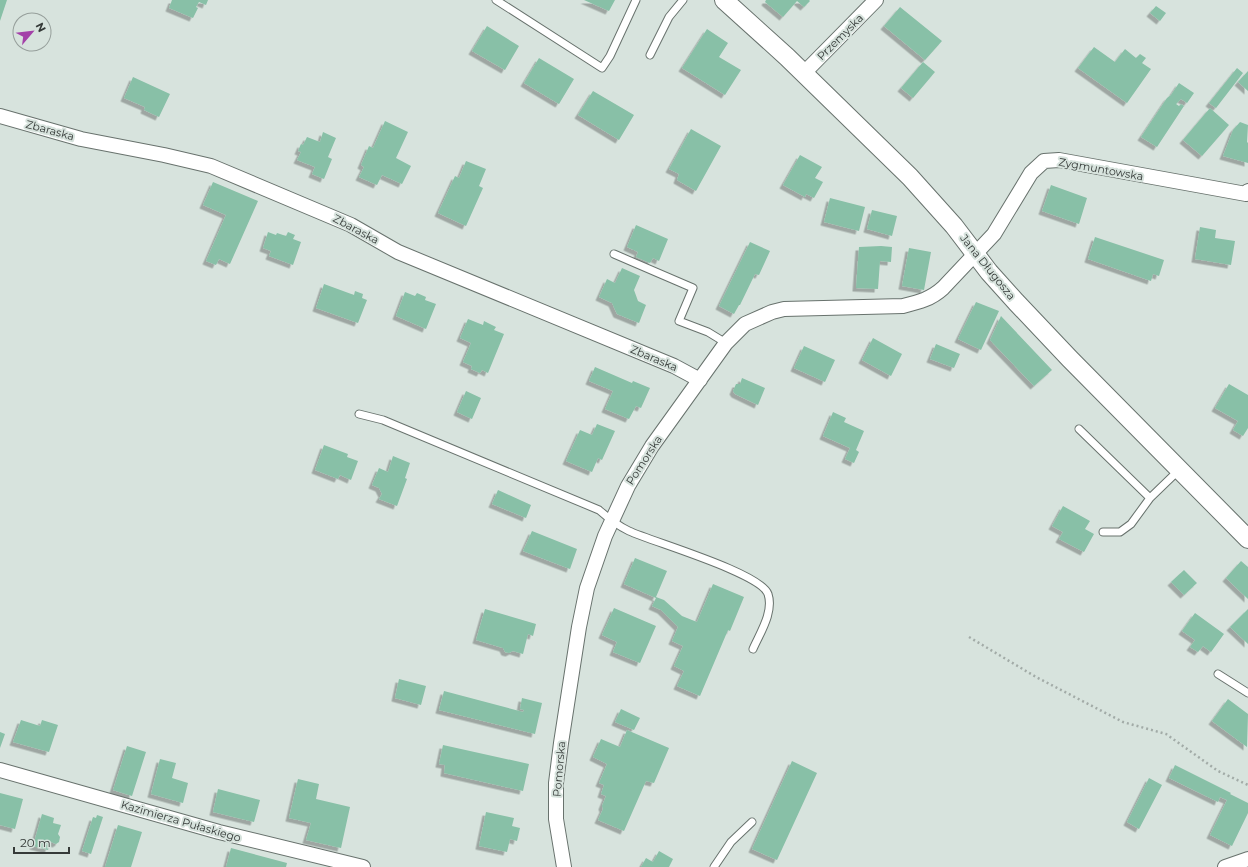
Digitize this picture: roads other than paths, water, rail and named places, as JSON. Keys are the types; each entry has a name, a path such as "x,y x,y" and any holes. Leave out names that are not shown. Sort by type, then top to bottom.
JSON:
{"street":[{"name":"Jana Długosza","path":"724,0 804,73 910,177 954,226 989,272 1022,308 1248,539"},
{"name":"Przemyska","path":"804,73 876,0"},
{"name":"Zbaraska","path":"0,116 81,139 164,155 211,166 351,225 398,252 674,366 700,380"},
{"name":"Zygmuntowska","path":"976,254 994,234 1031,173 1044,161 1059,160 1247,193"},
{"name":"Pomorska","path":"564,867 556,819 556,782 579,628 587,588 612,521 628,486 652,446 726,343 745,324 772,312 784,309 903,306 920,302 934,296 976,254"},
{"name":"Kazimierza Pułaskiego","path":"0,770 219,832 363,867"},
{"path":"1225,867 1248,859"}],"lane":[{"path":"496,0 602,68 610,56 636,0"},
{"path":"650,55 669,17 683,0"},
{"path":"614,254 693,288 679,321 708,332 726,343"},
{"path":"359,414 383,420 599,510 612,521 628,531 706,559 760,584 768,594 770,611 753,649"},
{"path":"1079,429 1150,498"},
{"path":"1103,532 1120,532 1131,524 1150,498 1180,469"},
{"path":"1218,674 1248,694"},
{"path":"714,867 731,842 752,822"}]}
